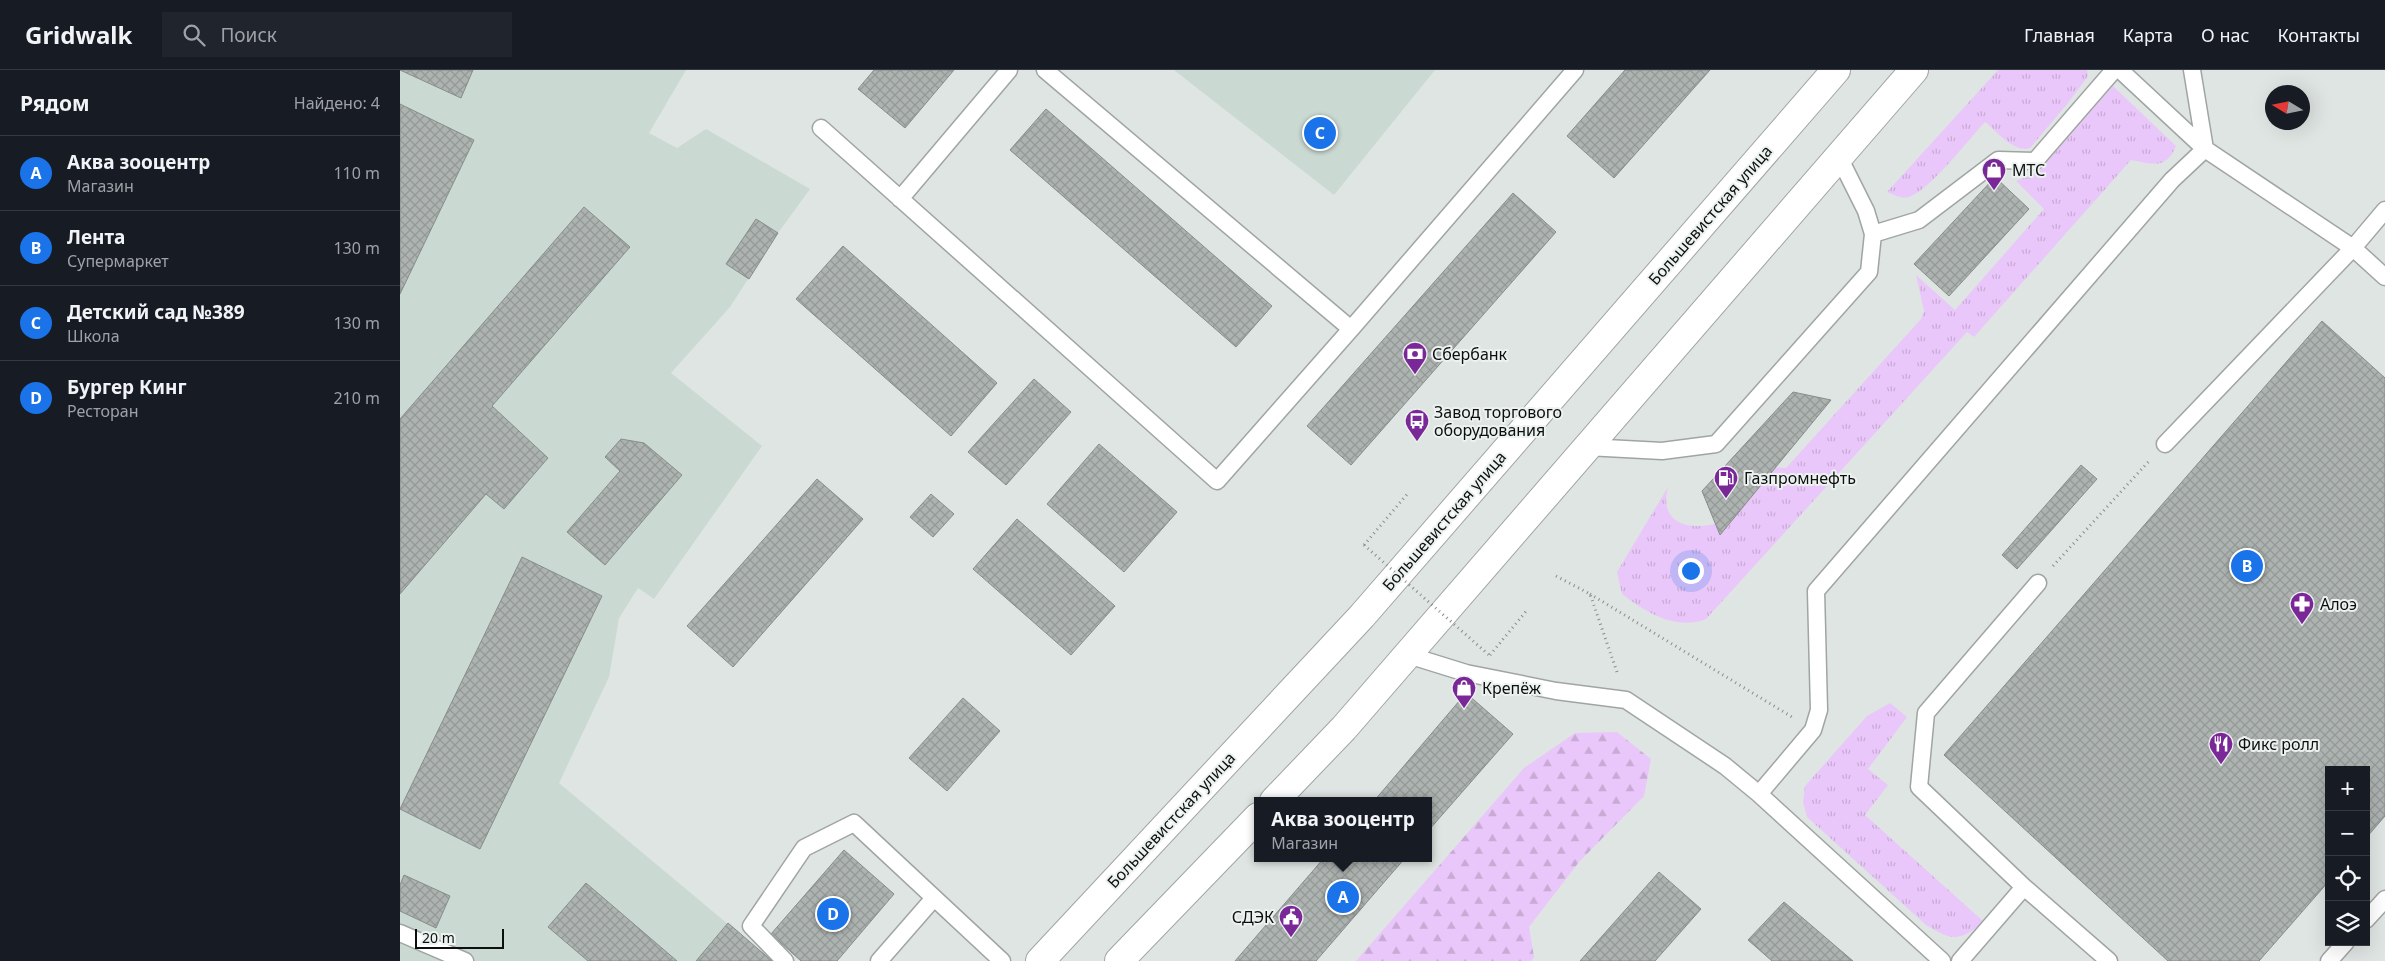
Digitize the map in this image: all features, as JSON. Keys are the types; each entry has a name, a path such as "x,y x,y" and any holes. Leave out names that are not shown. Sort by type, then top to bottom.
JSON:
{"highway":[{"name":"Большевистская улица","path":"1040,961 1362,616 1836,70"},
{"path":"1278,797 1344,728 1408,655 1914,70"},
{"path":"1119,961 1254,821"}],"lane":[{"path":"900,199 1009,70"},
{"path":"1045,70 1351,329"},
{"path":"821,128 1217,481 1574,70"},
{"path":"1873,234 1919,220 1998,160 2035,160 2114,70"},
{"path":"2120,70 2204,149 2353,248 2385,277"},
{"path":"2192,70 2204,149"},
{"path":"1759,794 1813,730 1819,710 1816,590 2172,180 2204,149"},
{"path":"1587,447 1662,451 1716,444 1870,272 1873,234 1866,211 1839,157"},
{"path":"2165,444 2353,248 2385,210"},
{"path":"2038,584 1926,713 1919,787 2024,887 2109,961"},
{"path":"1408,655 1466,673 1556,691 1626,700 1725,766 1759,794 1942,961"},
{"path":"786,961 751,926 804,848 854,823 1002,961"},
{"path":"1960,961 2024,887"},
{"path":"879,961 934,898"},
{"path":"2370,916 2385,899"},
{"path":"400,933 464,961"},
{"path":"2329,961 2342,946"}],"path":[{"path":"2038,584 2165,444"},
{"path":"1409,492 1364,545 1489,655 1528,609"},
{"path":"1556,576 1590,594 1813,730"},
{"path":"1590,594 1626,700"}],"shaded area":[{"path":"400,70 686,70 649,133 677,148 706,129 810,189 778,233 730,307 671,373 762,446 654,599 638,588 619,618 609,677 559,783 772,961 400,961"},
{"path":"1174,70 1435,70 1334,195"}],"green space":[{"path":"1998,70 2087,70 2088,76 2030,148 2024,149 2012,145 1985,122 1949,163 1918,192 1909,197 1904,197 1887,192"},
{"path":"2113,86 2176,146 2168,159 2158,164 2131,160 1974,337 1967,332 1706,619 1683,623 1661,618 1622,594 1617,572 1668,487 1667,508 1677,521 1693,526 1703,526 1732,518 1748,501 1774,467 1786,468 1921,319 1924,311 1916,275 1955,310 2044,209 2016,181 2038,172"},
{"path":"1890,703 1907,717 1868,769 1888,785 1865,815 1984,922 1962,936 1950,937 1926,925 1807,817 1803,802 1805,786 1867,716"},
{"path":"1617,732 1651,759 1644,796 1579,862 1529,927 1534,957 1531,961 1356,961 1524,768 1575,733"}],"building":[{"path":"400,70 473,70 461,98"},
{"path":"874,70 954,70 905,128 858,89"},
{"path":"1625,70 1710,70 1614,178 1567,136"},
{"path":"400,104 474,140 400,294"},
{"path":"1046,109 1272,306 1236,347 1010,150"},
{"path":"1995,177 2029,209 1949,296 1914,264"},
{"path":"1513,193 1556,232 1351,465 1307,426"},
{"path":"584,207 630,247 492,406 548,458 504,509 486,494 400,594 400,419"},
{"path":"756,219 778,233 749,279 726,264"},
{"path":"843,246 997,383 951,436 796,299"},
{"path":"2322,321 2385,378 2385,816 2370,833 2370,766 2325,766 2325,886 2259,961 2168,961 1944,755"},
{"path":"1034,379 1071,412 1006,485 968,452"},
{"path":"1793,392 1831,400 1720,535 1702,491"},
{"path":"621,439 644,443 682,475 605,565 567,532 620,471 605,457"},
{"path":"1099,444 1177,512 1124,572 1047,504"},
{"path":"2081,465 2097,479 2017,569 2002,555"},
{"path":"817,479 863,519 733,667 687,626"},
{"path":"931,494 954,514 933,537 910,517"},
{"path":"1017,519 1115,606 1071,655 973,569"},
{"path":"522,557 602,596 480,849 400,809"},
{"path":"1466,693 1513,734 1432,826 1432,797 1377,797"},
{"path":"963,698 1000,731 947,791 909,758"},
{"path":"844,850 894,894 837,961 801,961 771,934"},
{"path":"1321,862 1402,862 1316,961 1235,961"},
{"path":"1659,872 1701,909 1655,961 1580,961"},
{"path":"404,875 450,896 436,928 400,911 400,885"},
{"path":"586,883 677,961 588,961 548,927"},
{"path":"1784,902 1853,961 1772,961 1748,940"},
{"path":"728,923 772,961 696,961"}],"place":[{"name":"Детский сад №389","path":"1320,133"},
{"name":"МТС","path":"1994,191"},
{"name":"Сбербанк","path":"1415,375"},
{"name":"Завод торгового оборудования","path":"1417,442"},
{"name":"Газпромнефть","path":"1726,499"},
{"name":"Лента","path":"2247,566"},
{"name":"Алоэ","path":"2302,625"},
{"name":"Крепёж","path":"1464,709"},
{"name":"Фикс ролл","path":"2221,765"},
{"name":"Аква зооцентр","path":"1343,897"},
{"name":"Бургер Кинг","path":"833,914"},
{"name":"СДЭК","path":"1291,938"}]}
